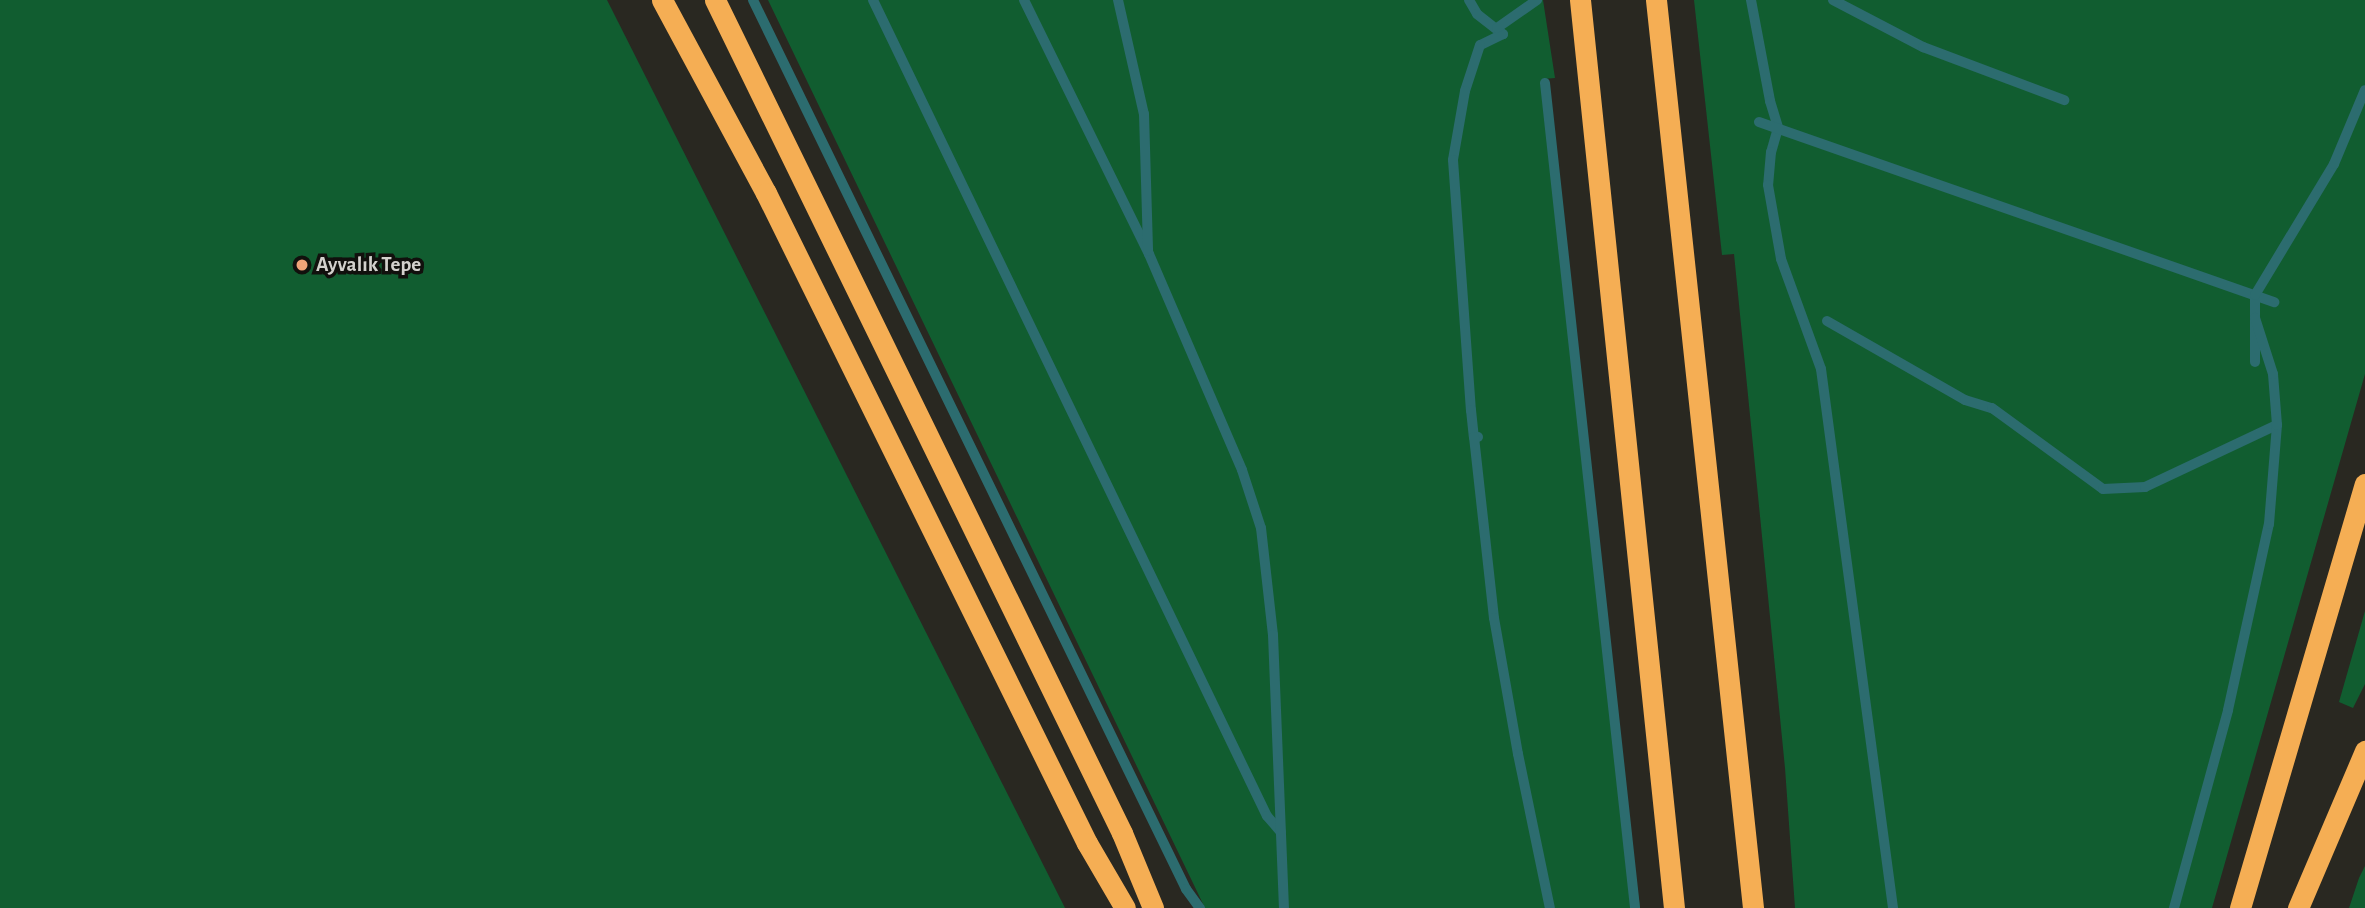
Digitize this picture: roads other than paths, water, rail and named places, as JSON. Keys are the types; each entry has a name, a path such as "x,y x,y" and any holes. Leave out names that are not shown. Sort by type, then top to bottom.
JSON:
{"highway":[{"path":"662,0 766,193 1087,843 1125,908"},
{"path":"715,0 1116,821 1153,908"},
{"path":"1580,0 1674,908"},
{"path":"1656,0 1753,908"},
{"path":"2240,908 2365,484"},
{"path":"2298,908 2365,751"}],"waterway":[{"path":"753,0 1186,889 1200,908"},
{"path":"873,0 1267,816 1281,832"},
{"path":"1024,0 1149,254 1242,470 1261,528 1273,635 1284,908"},
{"path":"1118,0 1144,114 1148,251"},
{"path":"1469,0 1477,14 1503,34 1480,45 1465,91 1453,160 1471,410 1474,437 1478,437"},
{"path":"1497,28 1537,0"},
{"path":"1751,0 1770,101 1778,128 1771,152 1768,185 1781,259 1821,369 1893,908"},
{"path":"1833,0 1923,47 2064,100"},
{"path":"1545,83 1635,908"},
{"path":"2255,362 2255,295 2334,164 2365,90"},
{"path":"1759,122 2274,302"},
{"path":"2174,908 2228,710 2269,524 2277,425 2273,374 2255,318"},
{"path":"1827,321 1965,400 1992,408 2103,489 2145,487 2277,425"},
{"path":"1474,437 1494,618 1518,754 1550,908"}],"place":[{"name":"Ayvalık Tepe","path":"302,265"}]}
